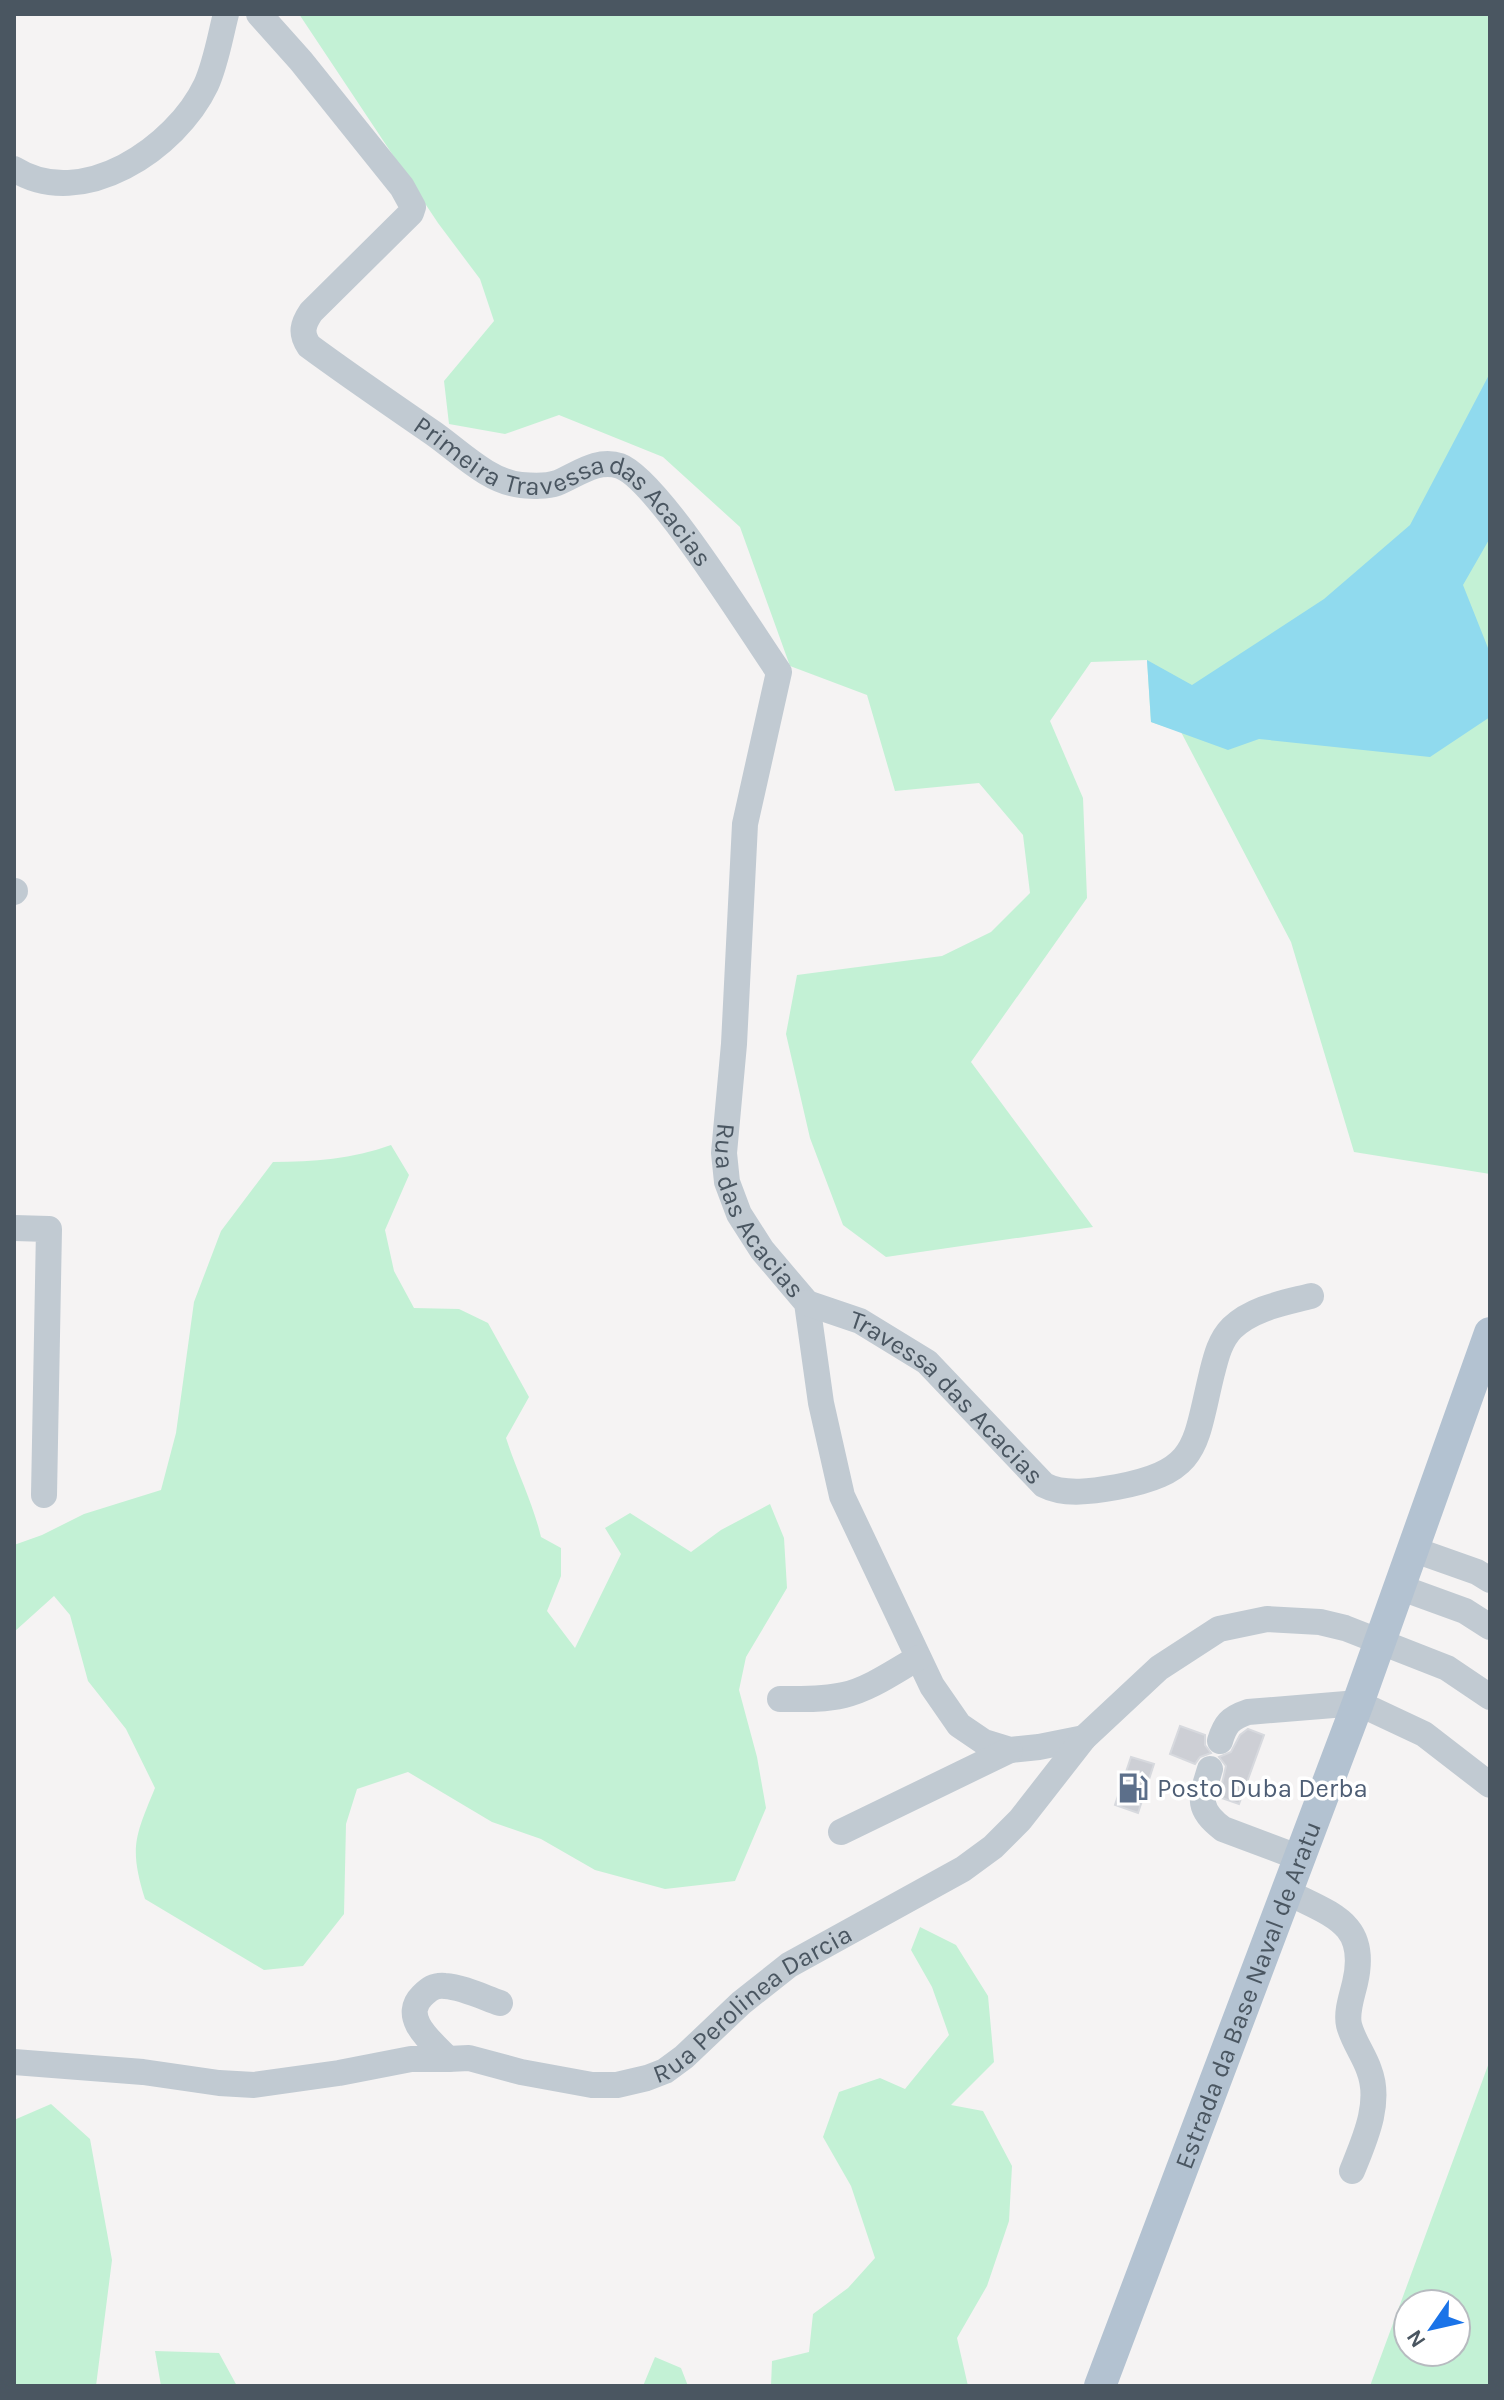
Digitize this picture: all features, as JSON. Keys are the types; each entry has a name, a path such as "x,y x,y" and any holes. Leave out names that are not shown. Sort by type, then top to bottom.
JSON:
{"main road":[{"name":"Estrada da Base Naval de Aratu","path":"1100,2386 1358,1703 1490,1333"}],"street":[{"path":"14,169 43,181 66,183 91,180 136,161 168,138 189,114 207,83 226,14"},
{"name":"Primeira Travessa das Acacias","path":"259,14 301,61 411,198 413,207 411,213 311,312 303,328 309,346 503,483 539,486 556,483 586,467 606,464 621,466 638,478 668,512 779,672"},
{"name":"Rua das Acacias","path":"779,672 745,824 734,1044 724,1153 727,1182 739,1214 762,1250 807,1303 821,1403 842,1496 932,1686 959,1725 984,1742 1010,1750 1084,1738"},
{"path":"14,1228 49,1229 44,1495"},
{"name":"Travessa das Acacias","path":"807,1303 860,1321 927,1362 1044,1485 1054,1490 1070,1491 1134,1484 1167,1473 1181,1464 1196,1439 1218,1351 1232,1329 1265,1308 1311,1296"},
{"path":"1412,1549 1477,1572 1490,1580"},
{"path":"1399,1587 1465,1611 1490,1627"},
{"name":"Rua Perolinea Darcia","path":"14,2062 254,2085 411,2059 469,2058 521,2072 592,2085 617,2085 665,2071 789,1965 963,1869 993,1847 1020,1820 1084,1738 1159,1668 1219,1629 1267,1619 1295,1619 1345,1628 1447,1668 1490,1697"},
{"path":"780,1699 823,1699 846,1695 918,1658"},
{"path":"1220,1741 1225,1724 1235,1716 1248,1712 1358,1703 1424,1734 1490,1785"},
{"path":"841,1832 1010,1750"},
{"path":"1210,1769 1201,1796 1204,1810 1212,1821 1223,1829 1300,1858"},
{"path":"1287,1892 1338,1918 1350,1931 1360,1956 1348,2023 1370,2072 1372,2113 1352,2171"},
{"path":"448,2059 414,2018 417,2000 431,1987 446,1986 500,2003"}],"green space":[{"path":"299,14 1490,14 1490,1174 1354,1152 1291,942 1181,732 1151,722 1147,660 1091,662 1050,721 1083,798 1087,898 971,1062 1093,1227 886,1257 843,1225 810,1138 786,1034 797,975 942,956 991,932 1030,893 1023,835 979,783 895,791 867,695 790,666 740,527 663,457 559,415 505,434 449,424 444,381 494,321 480,279 438,223"},
{"path":"391,1145 409,1175 385,1230 394,1271 414,1308 459,1309 488,1323 529,1397 506,1438 541,1537 561,1548 561,1576 547,1611 575,1648 621,1554 605,1528 630,1513 691,1552 721,1530 770,1504 784,1538 787,1588 746,1657 739,1690 757,1757 766,1808 735,1881 665,1889 595,1870 541,1839 492,1822 408,1772 357,1789 346,1824 344,1914 303,1966 264,1970 145,1899 137,1867 136,1842 155,1788 126,1729 88,1681 70,1615 54,1596 14,1632 14,1545 84,1514 161,1490 176,1433 194,1302 221,1231 273,1162 333,1159"},
{"path":"920,1927 956,1945 988,1996 994,2062 951,2105 983,2111 1012,2166 1009,2221 987,2286 957,2338 968,2386 771,2386 772,2361 809,2352 813,2314 848,2288 875,2258 851,2186 823,2137 839,2092 880,2078 905,2089 949,2035 932,1987 911,1950"},
{"path":"1490,2060 1490,2386 1370,2386 1392,2326 1392,2368 1472,2368 1472,2288 1406,2288"},
{"path":"51,2104 90,2139 112,2260 96,2386 14,2386 14,2120"},
{"path":"155,2351 219,2353 237,2386 161,2386"},
{"path":"655,2357 681,2368 688,2386 643,2386"}],"water":[{"path":"1490,373 1490,538 1463,585 1490,653 1490,717 1430,757 1259,739 1228,750 1151,722 1147,660 1192,685 1324,599 1410,525"}],"building":[{"path":"1180,1726 1205,1735 1205,1745 1211,1753 1200,1757 1195,1764 1170,1754"},
{"path":"1248,1729 1264,1735 1239,1804 1219,1797 1226,1766 1219,1757 1231,1752 1240,1735"},
{"name":"Posto Duba Derba","path":"1131,1757 1154,1764 1138,1813 1115,1805"}],"place":[{"name":"Posto Duba Derba","path":"1133,1788"}]}
